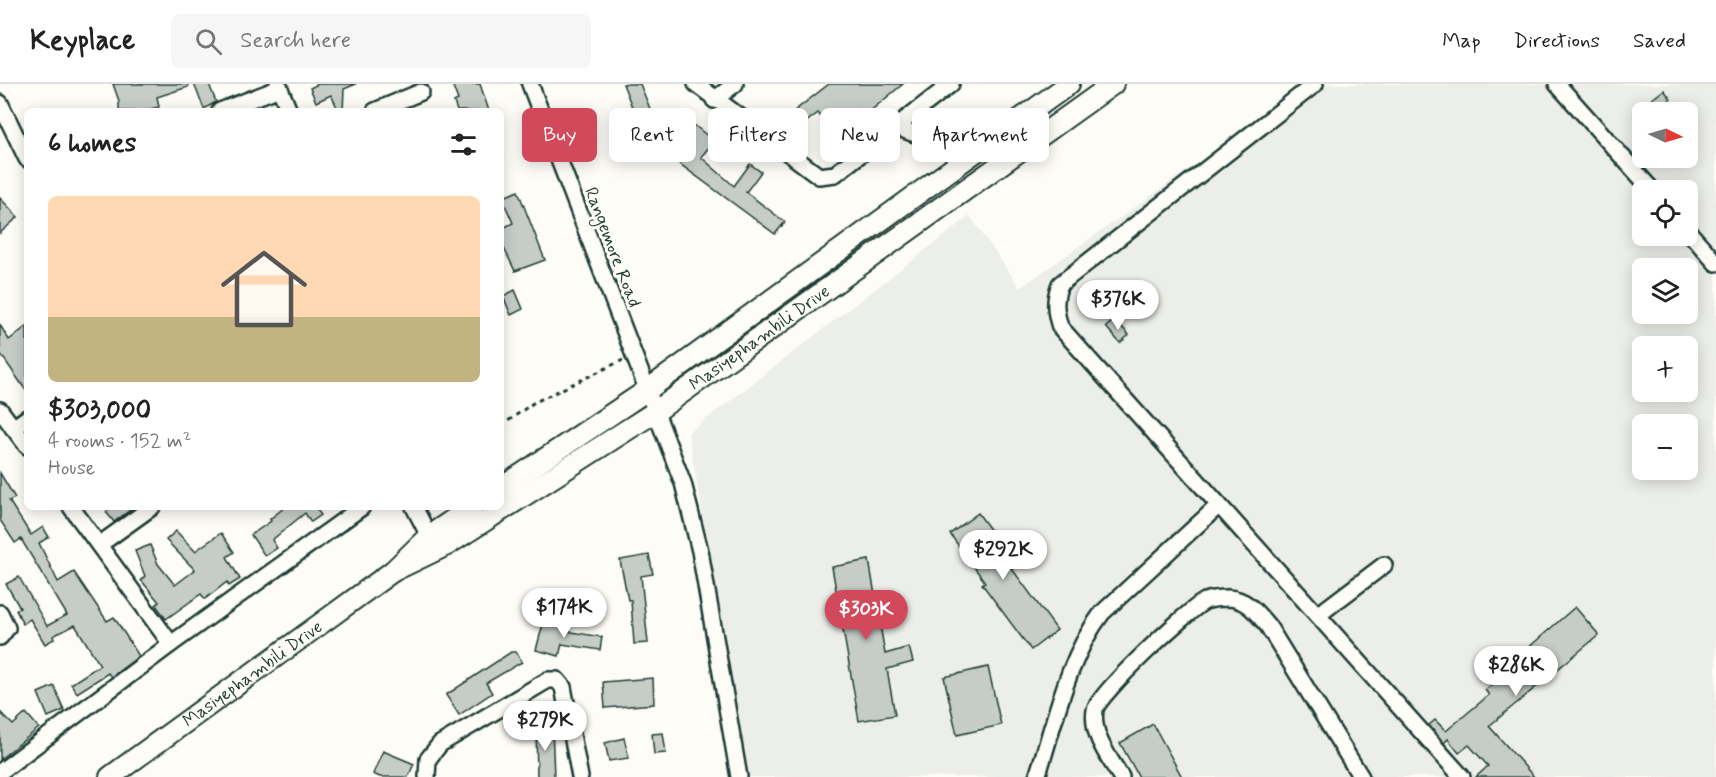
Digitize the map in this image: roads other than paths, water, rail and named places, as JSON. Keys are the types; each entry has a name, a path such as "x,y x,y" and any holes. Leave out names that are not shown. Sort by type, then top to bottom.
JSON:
{"main road":[{"name":"Masiyephambili Drive","path":"1038,108 1070,84"},
{"name":"Masiyephambili Drive","path":"504,509 655,412 1113,84"},
{"name":"Masiyephambili Drive","path":"504,486 646,391 964,162"},
{"name":"Masiyephambili Drive","path":"110,777 393,571 429,536 468,510"},
{"name":"Masiyephambili Drive","path":"393,571 447,545 502,510"}],"street":[{"name":"Rangemore Road","path":"530,84 683,483 692,515 739,777"},
{"path":"696,84 714,100 822,177 835,174 851,162"},
{"path":"714,100 735,84"},
{"path":"900,124 951,84"},
{"path":"1315,84 1060,284 1055,309 1060,327 1462,777"},
{"path":"1557,84 1643,180"},
{"path":"227,108 279,86 288,108"},
{"path":"382,108 421,92"},
{"path":"0,103 24,153"},
{"path":"1698,242 1716,263"},
{"path":"0,410 24,442"},
{"path":"13,428 24,420"},
{"path":"1037,777 1078,653 1089,630 1102,613 1220,505"},
{"path":"73,510 171,644"},
{"path":"99,545 148,510"},
{"path":"0,772 171,644 358,510"},
{"path":"416,510 429,536"},
{"path":"1318,615 1384,565"},
{"path":"1121,777 1099,740 1095,724 1099,700 1188,612 1207,600 1227,598 1240,600 1250,606 1268,626 1361,777"},
{"path":"0,613 7,628 0,637"},
{"path":"427,777 428,759 440,744 548,680 557,680 563,687 580,777"}]}
